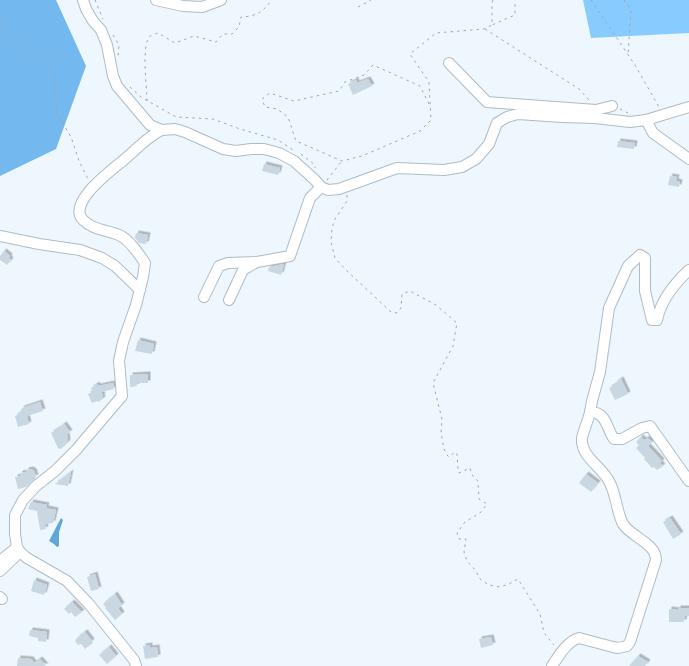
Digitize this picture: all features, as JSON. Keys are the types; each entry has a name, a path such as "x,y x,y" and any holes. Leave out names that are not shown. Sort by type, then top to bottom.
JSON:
{"street":[{"path":"84,0 86,9 101,30 107,45 113,76 117,86 150,125 162,130"},
{"path":"156,0 183,6 202,7 221,0"},
{"path":"449,63 486,102 596,110 612,106"},
{"path":"136,666 134,660 67,581 27,558 19,549 15,534 15,515 23,500 76,450 122,396 119,361 123,342 140,290 145,263 136,250 120,235 104,231 83,220 80,208 82,200 92,187 141,144 162,130 175,129 223,148 236,151 264,149 279,153 294,161 318,184 328,190 339,190 397,168 444,170 462,167 476,159 488,144 497,123 507,117 518,114 630,122 646,120 689,107"},
{"path":"646,120 653,133 689,158"},
{"path":"204,297 219,266 228,263 257,262 290,256 310,198 318,184"},
{"path":"0,236 80,250 102,258 115,266 140,290"},
{"path":"552,666 560,654 575,639 579,638 618,648 627,646 632,634 656,556 647,544 623,523 610,481 588,456 583,447 582,440 600,372 610,308 628,266 640,255 645,258 645,291 652,320 657,320 667,295 678,280 689,270"},
{"path":"229,300 243,270 257,262"},
{"path":"590,412 596,412 602,416 614,439 622,439 642,428 650,426 689,481"},
{"path":"0,561 19,549"},
{"path":"0,571 19,549"}],"path":[{"path":"94,0 105,23"},
{"path":"147,101 145,63 146,45 150,36 158,33 174,43 194,36 216,42 223,34 232,34 238,27 241,16 250,16 263,11 272,0"},
{"path":"358,7 371,0"},
{"path":"492,25 493,0"},
{"path":"429,104 420,86 373,66 364,75 345,82 339,91 294,101 270,94 262,99 265,107 277,109 288,117 296,141 342,161 362,156 420,132 431,120 429,82 410,54 436,33 484,29 515,15 515,0"},
{"path":"591,0 664,114"},
{"path":"624,0 631,10 628,56"},
{"path":"0,20 2,26 35,56 53,65 57,114 71,137 92,187"},
{"path":"484,29 579,89 591,103"},
{"path":"110,30 119,45 118,62"},
{"path":"128,85 140,97 176,117 213,119 278,140 294,150"},
{"path":"612,106 632,114"},
{"path":"299,154 315,165 318,184 328,180 342,161"},
{"path":"347,187 347,201 335,219 332,228 331,242 335,258 391,312 397,314 401,308 402,294 410,292 436,304 457,323 453,346 433,383 442,419 441,433 444,449 449,457 455,452 457,454 458,470 460,473 470,468 472,475 478,481 480,500 487,504 480,513 465,522 457,533 459,539 466,539 464,552 467,561 480,579 489,585 500,588 518,578 540,614 544,633 560,654"}],"shaded area":[{"path":"0,0 56,0 86,66 56,149 0,176"},
{"path":"583,0 689,0 689,33 591,38"},
{"path":"61,518 63,520 59,532 59,546 57,547 49,541"}],"building":[{"path":"368,79 372,86 353,95 348,84 356,80 357,83"},
{"path":"618,141 635,143 634,149 617,147"},
{"path":"264,164 280,168 278,175 262,171"},
{"path":"670,176 677,177 676,181 680,182 679,187 668,185"},
{"path":"136,233 148,235 146,244 139,243 135,238"},
{"path":"4,251 10,256 11,260 7,265 0,260 0,256"},
{"path":"284,264 281,275 268,271 269,267"},
{"path":"138,340 154,344 152,354 135,351"},
{"path":"148,374 148,383 136,383 137,386 130,387 130,375"},
{"path":"621,379 628,394 615,400 609,388"},
{"path":"113,383 114,389 101,392 103,399 92,403 88,394 93,392 91,388 97,384 98,386"},
{"path":"40,402 43,411 27,416 29,424 18,427 15,416 19,414 22,408"},
{"path":"64,424 70,432 67,434 68,442 61,449 58,448 51,433"},
{"path":"641,437 644,440 648,438 652,442 648,446 662,461 660,463 663,466 657,470 654,467 652,468 636,448 639,445 636,442"},
{"path":"31,469 36,477 32,478 33,480 26,487 18,489 15,477"},
{"path":"71,472 68,486 55,484"},
{"path":"586,474 598,483 591,492 579,483"},
{"path":"31,502 47,505 46,508 56,510 53,523 45,524 46,529 40,530 37,511 28,509"},
{"path":"670,518 681,534 673,539 663,522"},
{"path":"95,574 99,589 91,591 87,577"},
{"path":"34,580 47,585 44,595 31,591"},
{"path":"115,594 122,605 118,608 122,614 115,620 103,604"},
{"path":"72,602 82,612 75,617 71,612 69,614 64,609"},
{"path":"678,608 689,608 689,616 685,616 684,622 669,622 669,609 678,610"},
{"path":"30,630 47,632 46,642 38,641 38,638 29,636"},
{"path":"85,632 92,641 85,649 75,641"},
{"path":"491,637 493,645 481,648 479,639"},
{"path":"150,645 150,648 157,647 158,657 145,659 143,646"},
{"path":"109,647 116,656 107,664 99,655"},
{"path":"638,656 648,662 645,666 629,666"},
{"path":"18,658 31,659 34,663 40,659 46,666 17,666"}]}
